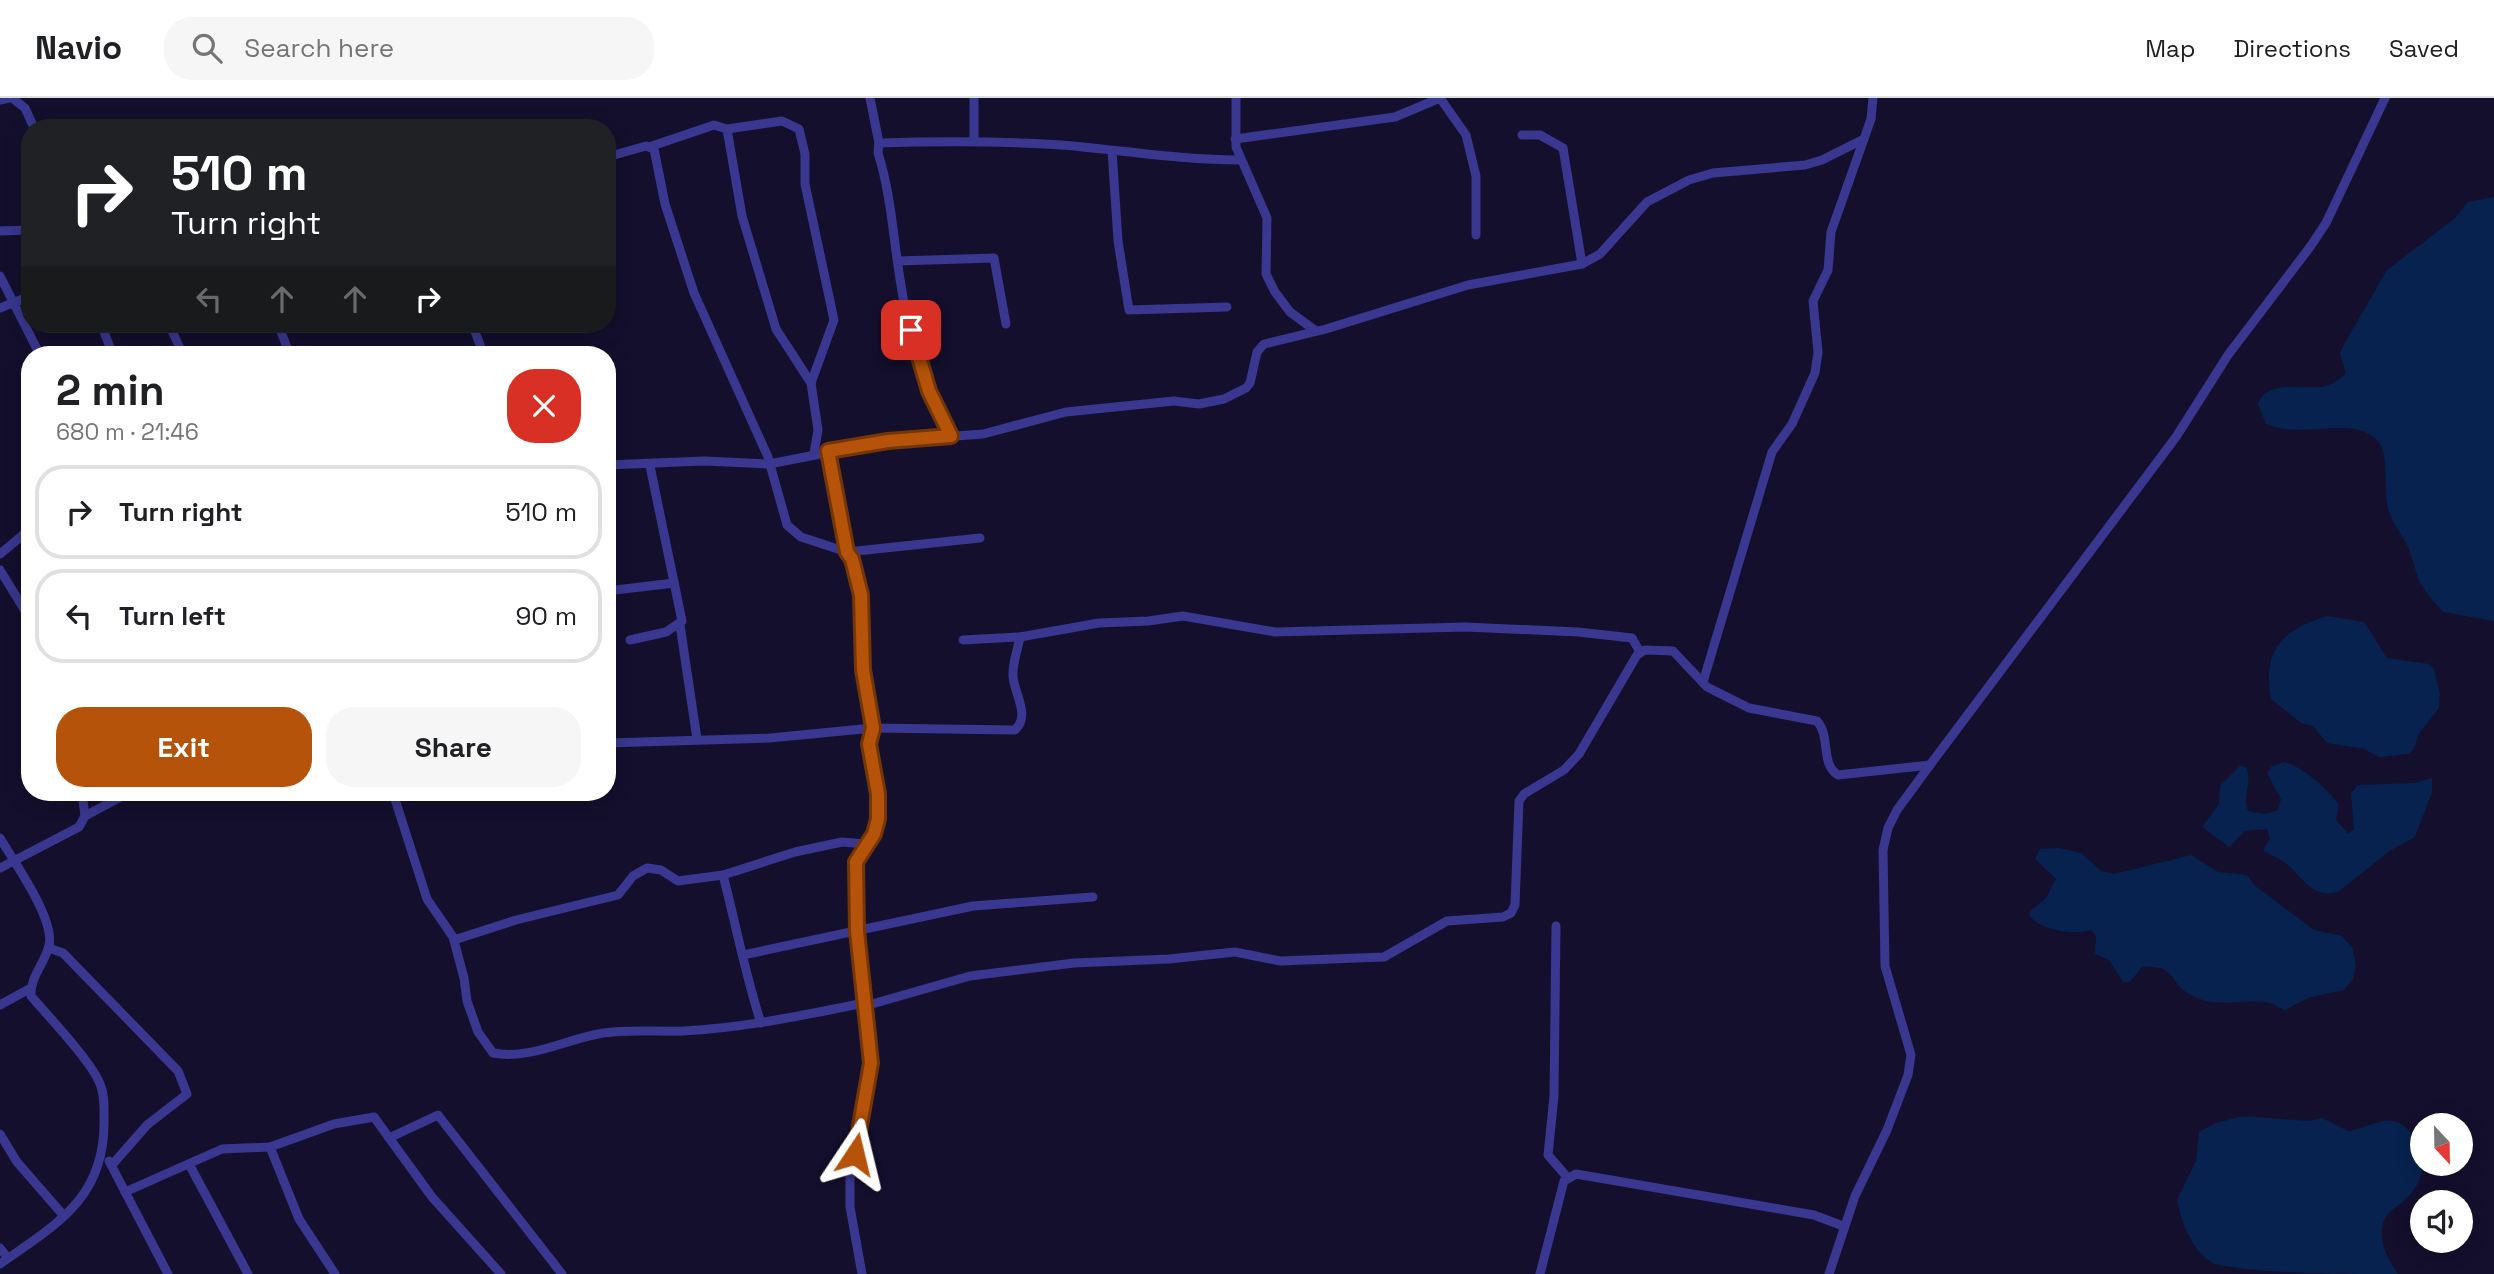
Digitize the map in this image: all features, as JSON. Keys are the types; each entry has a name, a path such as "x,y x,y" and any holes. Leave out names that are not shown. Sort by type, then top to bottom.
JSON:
{"street":[{"path":"0,100 11,98 25,108 30,119"},
{"path":"870,98 918,360 951,436"},
{"path":"974,98 974,139"},
{"path":"1236,98 1235,139 1240,160 1266,212 1266,274 1270,285 1290,312 1316,331"},
{"path":"1235,139 1395,117 1440,98 1466,135 1476,176 1476,235"},
{"path":"1703,682 1772,452 1792,424 1815,373 1818,352 1815,291 1828,270 1831,232 1871,119 1873,98"},
{"path":"1829,1274 1843,1226 1887,1130 1908,1075 1911,1055 1885,966 1883,850 1888,828 1897,810 1930,765 2176,437 2228,355 2315,239 2360,155 2385,98"},
{"path":"616,155 714,125 727,129 782,121 799,129 805,154 805,184 834,320 811,383"},
{"path":"727,129 742,216 776,329 811,383 818,430 814,453"},
{"path":"1522,135 1540,135 1563,148 1582,264"},
{"path":"879,143 974,139 1196,160 1240,160"},
{"path":"616,465 650,466 704,461 769,464 814,453 888,441 984,435 1066,412 1174,401 1199,404 1224,399 1238,393 1250,383 1261,345 1468,285 1582,264 1600,254 1647,202 1689,180 1713,173 1805,165 1822,160 1862,140"},
{"path":"652,146 665,204 694,293 769,464 781,509 792,532 847,552 980,538"},
{"path":"1112,151 1118,241 1129,310 1227,307"},
{"path":"0,231 21,230"},
{"path":"898,261 994,258 1006,324"},
{"path":"0,276 21,320"},
{"path":"0,308 21,300"},
{"path":"828,451 847,552 852,559 861,595 863,670 873,728 869,744 878,794 878,819 874,834 865,844 856,862 857,931 871,1063 850,1177 850,1207 862,1274"},
{"path":"650,466 682,616 680,625 697,738"},
{"path":"0,554 21,536"},
{"path":"0,570 21,604"},
{"path":"616,590 674,583"},
{"path":"962,640 1020,637 1099,623 1184,616 1275,632 1465,627 1578,632 1632,638 1640,652"},
{"path":"630,640 666,632 680,625"},
{"path":"616,742 697,738 770,738 873,728 1015,730 1020,725 1022,712 1013,676 1020,637"},
{"path":"1640,652 1673,651 1703,682 1749,708 1816,721 1824,728 1828,764 1838,775 1930,765"},
{"path":"396,801 427,899 454,940 467,1001 478,1032 493,1053 509,1056 541,1051 602,1033 684,1031 761,1023 864,1004 970,976 1074,963 1235,953 1280,961 1384,957 1447,921 1503,917 1511,913 1515,905 1519,801 1524,794 1564,770 1580,754 1640,652"},
{"path":"83,801 85,816"},
{"path":"0,868 79,827 85,816 113,801"},
{"path":"0,838 49,929 49,948 30,988 31,996 102,1086 103,1149 92,1185 64,1216 4,1261 0,1248"},
{"path":"454,940 516,920 618,895 633,876 647,868 661,870 678,881 723,875 794,852 842,842 865,844"},
{"path":"723,875 743,955 744,970 761,1023"},
{"path":"743,955 973,906 1093,897"},
{"path":"1556,926 1554,1096 1548,1155 1567,1177"},
{"path":"49,948 63,953 178,1071 187,1094 147,1125 111,1165"},
{"path":"0,1005 30,988"},
{"path":"389,1138 438,1115 562,1274"},
{"path":"125,1192 177,1166 189,1164 222,1149 270,1147 334,1124 374,1117 432,1197 501,1274"},
{"path":"0,1134 18,1162 64,1216"},
{"path":"270,1147 299,1219 335,1274"},
{"path":"103,1149 168,1274"},
{"path":"189,1164 248,1274"},
{"path":"1567,1177 1576,1174 1644,1183 1814,1215 1843,1226"},
{"path":"1540,1274 1567,1177"}],"water":[{"path":"2494,197 2494,621 2443,612 2425,590 2408,547 2388,510 2384,456 2378,441 2360,430 2348,428 2293,430 2266,424 2258,404 2270,391 2288,387 2326,386 2346,374 2340,353 2387,270 2454,219 2468,202"},
{"path":"2327,616 2364,622 2387,658 2429,664 2434,669 2440,694 2439,708 2420,732 2413,750 2408,754 2379,757 2364,749 2327,743 2313,726 2301,723 2271,699 2270,667 2279,644 2298,628"},
{"path":"2284,762 2306,773 2329,793 2339,805 2336,820 2348,833 2354,830 2351,793 2358,785 2415,783 2432,778 2432,792 2415,837 2391,850 2338,892 2322,893 2310,886 2285,863 2263,851 2270,839 2267,829 2245,831 2229,847 2202,827 2219,804 2220,786 2240,766 2246,767 2248,773 2248,811 2265,814 2278,810 2281,799 2267,773 2271,767"},
{"path":"2058,848 2081,853 2101,871 2114,874 2191,855 2218,872 2247,875 2254,885 2314,930 2342,936 2352,947 2356,965 2353,979 2344,990 2308,998 2285,1010 2268,1002 2209,1002 2191,995 2167,972 2154,967 2142,967 2130,982 2123,982 2109,960 2095,954 2096,936 2091,930 2076,932 2049,928 2029,915 2030,911 2046,898 2056,879 2035,859 2040,849"},
{"path":"2243,1116 2308,1121 2322,1118 2348,1131 2384,1121 2400,1123 2410,1133 2410,1176 2421,1176 2417,1186 2410,1190 2410,1194 2392,1210 2383,1223 2385,1250 2398,1274 2254,1270 2215,1264 2207,1259 2194,1245 2177,1200 2196,1161 2199,1132 2216,1123"}],"route":[{"path":"855,1154 871,1063 857,931 856,862 865,844 874,834 878,819 878,794 869,744 873,728 863,670 861,595 856,570 847,552 828,451 888,441 951,436 929,391 911,330"}]}
